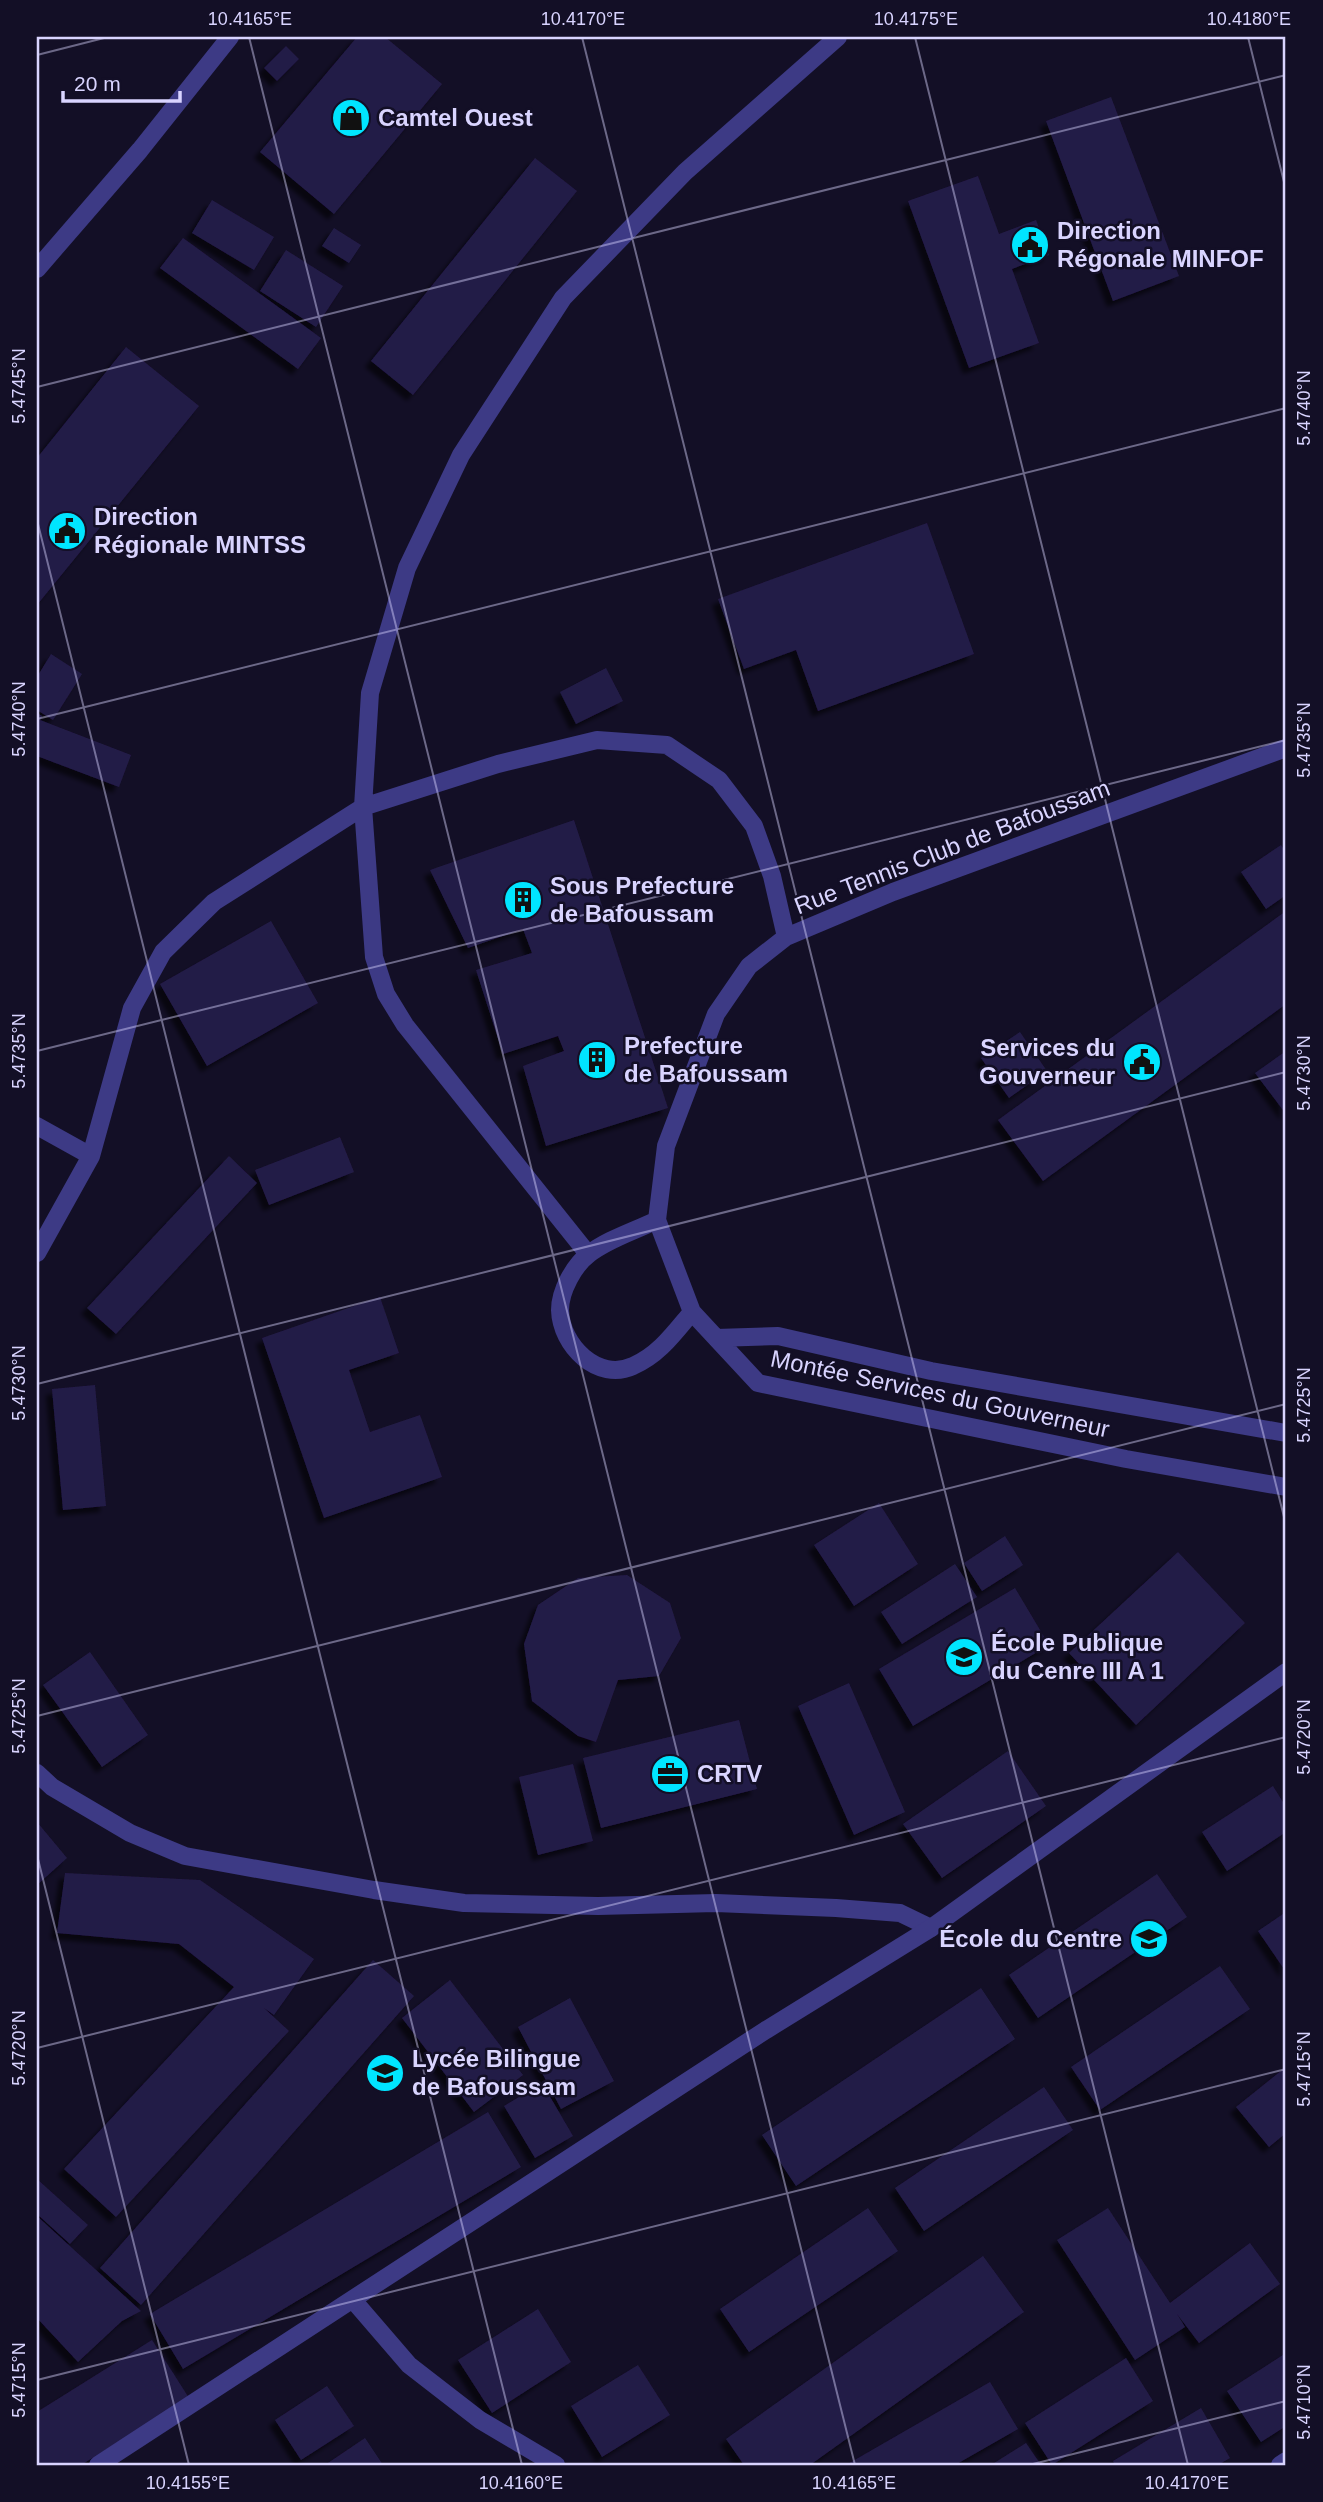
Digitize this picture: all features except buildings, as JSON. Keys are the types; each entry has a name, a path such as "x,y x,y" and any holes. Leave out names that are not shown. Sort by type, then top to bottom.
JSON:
{"street":[{"path":"37,270 140,150 230,37"},
{"path":"588,1254 405,1025 386,994 374,957 363,807 370,693 407,568 461,455 563,298 685,172 838,37"},
{"path":"37,1253 92,1156 132,1008 163,952 214,902 363,807 498,764 597,740 667,745 719,780 754,826 772,876 786,937"},
{"name":"Rue Tennis Club de Bafoussam","path":"716,1338 692,1312 657,1220 666,1146 716,1014 749,966 786,937 893,892 1286,748"},
{"path":"37,1126 92,1156"},
{"path":"657,1220 588,1254 566,1282 560,1310 565,1332 581,1356 598,1367 612,1371 632,1367 658,1351 692,1312"},
{"name":"Montée Services du Gouverneur","path":"716,1338 778,1336 931,1371 1286,1433"},
{"name":"Montée Services du Gouverneur","path":"716,1338 758,1383 1126,1459 1286,1487"},
{"path":"98,2465 755,2038 931,1928 1286,1672"},
{"path":"37,1773 52,1787 130,1833 185,1856 374,1890 464,1903 598,1906 716,1903 836,1908 900,1913 931,1928"},
{"path":"353,2300 409,2365 480,2420 556,2465"},
{"path":"1280,2465 1286,2461"}],"place":[{"name":"Camtel Ouest","path":"351,118"},
{"name":"Direction Régonale MINFOF","path":"1030,245"},
{"name":"Direction Régionale MINTSS","path":"67,531"},
{"name":"Sous Prefecture de Bafoussam","path":"523,900"},
{"name":"Prefecture de Bafoussam","path":"597,1060"},
{"name":"Services du Gouverneur","path":"1142,1062"},
{"name":"École Publique du Cenre III A 1","path":"964,1657"},
{"name":"CRTV","path":"670,1774"},
{"name":"École du Centre","path":"1149,1939"},
{"name":"Lycée Bilingue de Bafoussam","path":"385,2073"}]}
